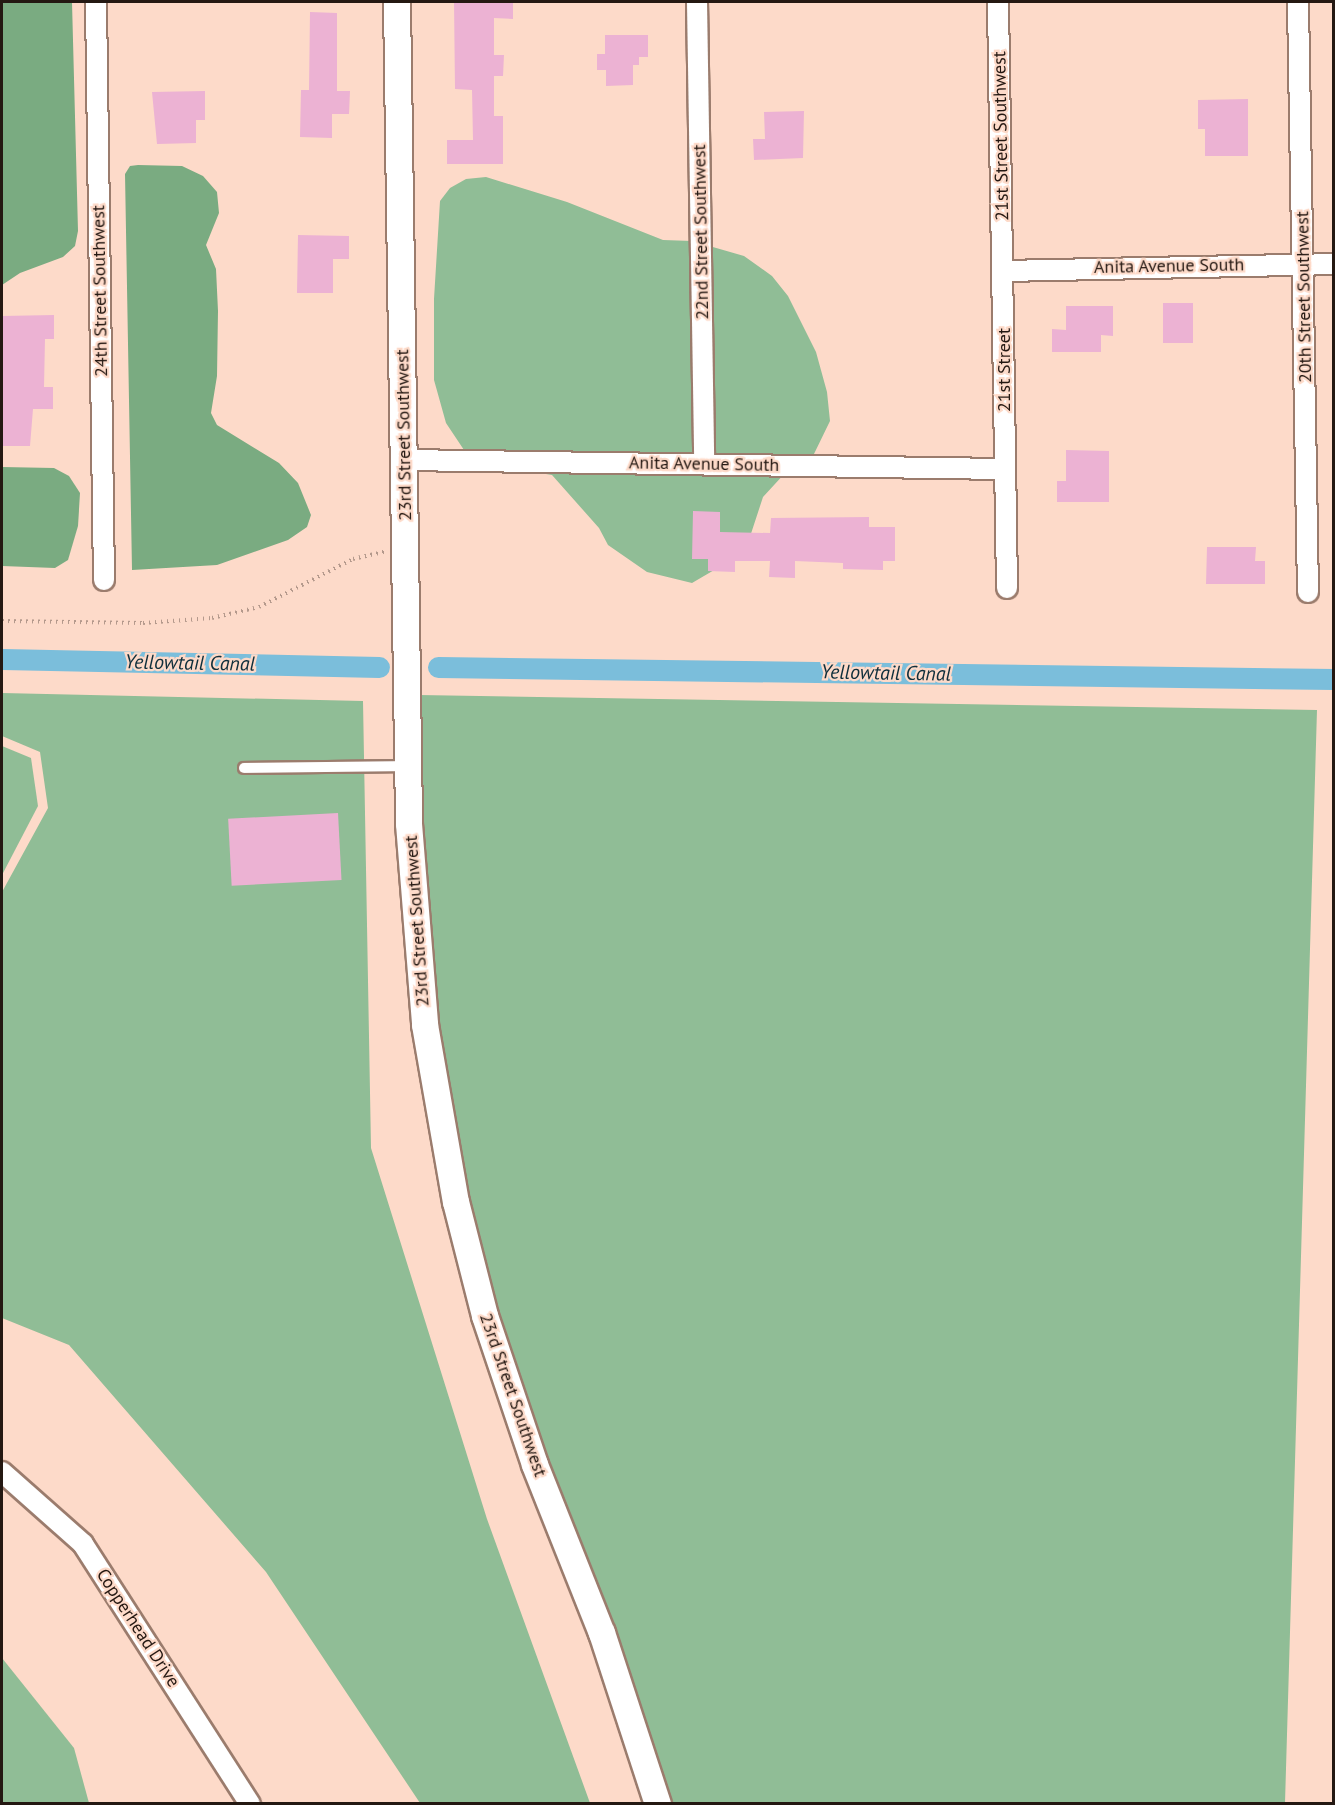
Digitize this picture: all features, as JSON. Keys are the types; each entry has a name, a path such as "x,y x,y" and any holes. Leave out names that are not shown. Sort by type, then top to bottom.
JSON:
{"street":[{"name":"24th Street Southwest","path":"96,2 104,580"},
{"name":"23rd Street Southwest","path":"397,2 408,766 413,898 424,1025 439,1119 469,1256 507,1386 602,1633 658,1803"},
{"name":"22nd Street Southwest","path":"697,2 704,464"},
{"name":"21st Street Southwest","path":"998,2 1004,271"},
{"name":"20th Street Southwest","path":"1298,2 1308,592"},
{"name":"Anita Avenue South","path":"1004,271 1334,264"},
{"name":"21st Street","path":"1004,271 1004,469"},
{"name":"Anita Avenue South","path":"404,460 1004,469"},
{"path":"1004,469 1007,588"},
{"name":"Copperhead Drive","path":"2,1472 83,1544 250,1803"}],"lane":[{"path":"244,768 408,766"}],"path":[{"path":"2,621 143,623 212,618 259,607 353,559 406,548"}],"green space":[{"path":"2,2 72,2 78,231 75,246 63,257 20,273 2,285"},
{"path":"130,166 182,166 203,176 217,192 219,213 206,245 216,269 218,311 217,376 211,413 217,425 279,463 298,483 311,515 307,527 288,540 217,565 132,570 125,174"},
{"path":"486,177 567,202 663,240 692,241 744,256 772,276 788,296 816,352 827,392 830,421 813,456 786,472 763,497 745,552 692,583 647,572 608,545 599,528 552,475 497,466 468,456 446,423 434,380 434,299 440,201 450,188 466,179"},
{"path":"2,467 54,468 69,476 80,493 78,526 68,560 55,568 2,566"},
{"path":"2,693 363,701 371,1148 487,1519 590,1803 420,1803 266,1572 69,1345 2,1318 2,892 48,808 40,752 2,736"},
{"path":"419,695 1317,710 1285,1803 670,1803 613,1629 546,1461 497,1313 468,1200 436,1024 421,824"},
{"path":"2,746 31,758 38,806 2,875"},
{"path":"2,1658 74,1748 89,1803 2,1803"}],"building":[{"path":"454,2 513,2 513,19 494,18 494,55 504,55 503,76 494,76 494,116 503,116 503,164 447,164 447,140 473,140 472,90 455,89"},
{"path":"310,12 337,13 337,91 350,91 349,114 332,114 332,138 300,137 301,90 309,90"},
{"path":"605,35 648,35 648,57 639,57 639,65 633,65 633,85 606,86 606,70 597,70 597,54 605,54"},
{"path":"205,91 205,120 196,120 196,143 157,144 152,92"},
{"path":"1248,99 1248,156 1205,156 1205,129 1198,129 1198,100"},
{"path":"804,111 803,158 754,160 753,139 765,139 764,112"},
{"path":"298,235 349,236 349,259 333,259 333,293 297,293"},
{"path":"1163,303 1193,303 1193,343 1163,343"},
{"path":"1066,306 1113,306 1113,336 1101,335 1101,352 1052,352 1052,329 1066,330"},
{"path":"54,315 54,339 45,339 44,387 53,387 53,409 33,409 30,446 2,446 2,316"},
{"path":"1066,450 1109,451 1109,502 1057,502 1057,481 1066,481"},
{"path":"693,511 720,512 720,532 770,533 771,518 869,517 869,527 895,527 895,561 883,561 883,570 843,569 843,563 795,561 795,578 769,577 770,561 735,561 735,572 708,571 708,559 692,559"},
{"path":"1207,547 1256,547 1255,561 1265,561 1265,584 1206,584"},
{"path":"338,813 342,880 232,886 228,819"}],"waterway":[{"name":"Yellowtail Canal","path":"2,659 379,667"},
{"name":"Yellowtail Canal","path":"438,667 1334,679"}]}
